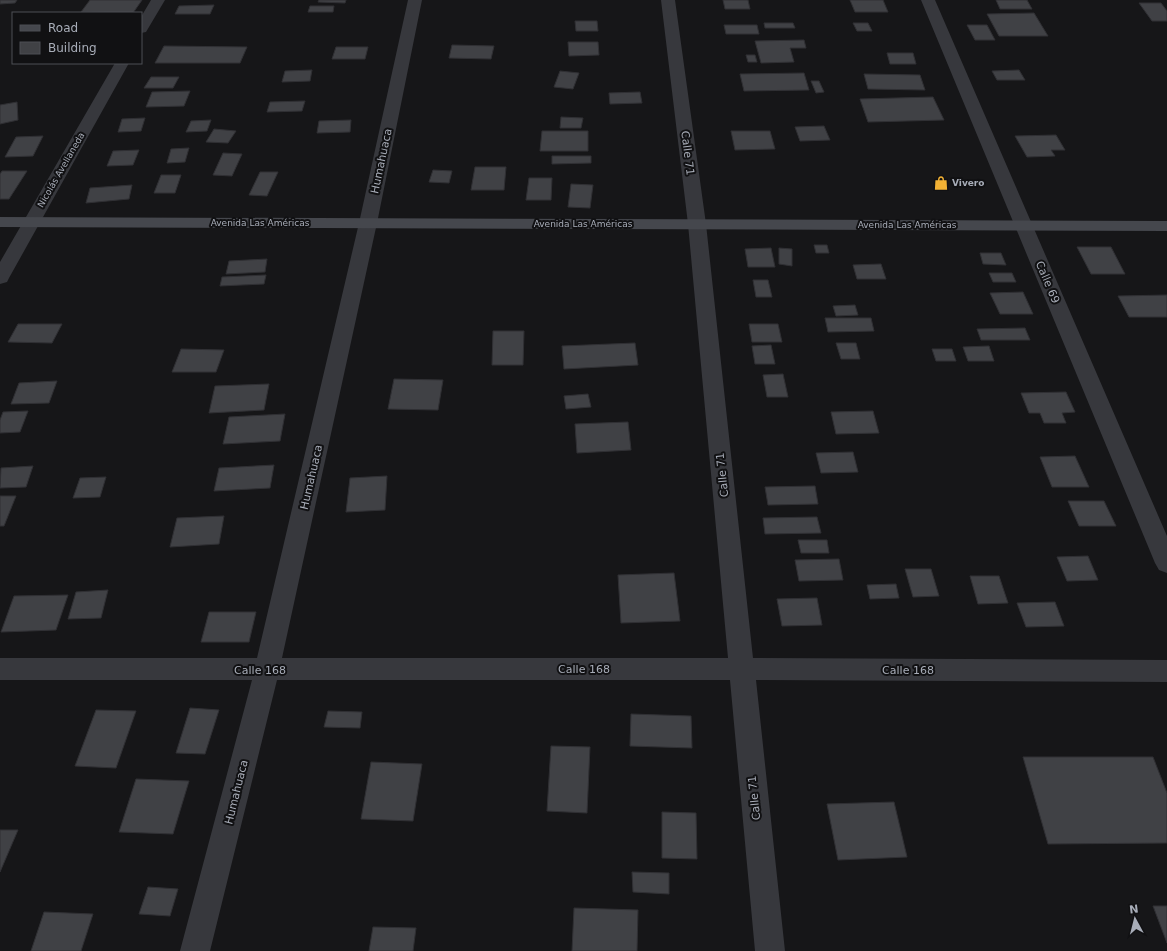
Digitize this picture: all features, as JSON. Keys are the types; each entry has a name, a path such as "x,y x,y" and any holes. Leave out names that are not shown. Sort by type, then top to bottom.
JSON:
{"main road":[{"name":"Avenida Las Américas","path":"0,222 1167,226"}],"street":[{"path":"142,27 158,0"},
{"name":"Humahuaca","path":"195,951 267,670 368,223 415,0"},
{"name":"Calle 71","path":"668,0 697,224 770,951"},
{"name":"Calle 69","path":"928,0 1167,563"},
{"name":"Nicolás Avellaneda","path":"0,278 121,64"},
{"name":"Calle 168","path":"0,669 742,669 1167,671"}],"building":[{"path":"0,0 17,0 15,3 0,4"},
{"path":"90,0 142,0 134,12 81,12"},
{"path":"319,0 346,0 345,3 318,2"},
{"path":"723,0 748,0 750,9 725,9"},
{"path":"850,0 883,0 888,12 855,12"},
{"path":"996,0 1027,0 1032,9 1000,9"},
{"path":"1139,3 1161,3 1167,11 1167,21 1152,21"},
{"path":"214,5 210,14 175,14 179,6"},
{"path":"310,6 334,6 333,12 308,12"},
{"path":"1034,13 1048,36 999,36 987,14"},
{"path":"575,21 597,21 598,31 576,31"},
{"path":"764,23 793,23 795,28 765,28"},
{"path":"853,23 868,23 872,31 857,31"},
{"path":"724,25 757,25 759,34 726,34"},
{"path":"967,25 987,25 995,40 975,40"},
{"path":"804,40 806,48 790,48 794,62 761,63 755,41"},
{"path":"568,42 598,42 599,55 569,56"},
{"path":"452,45 494,46 491,59 449,58"},
{"path":"164,46 247,47 240,63 155,63"},
{"path":"336,47 368,47 365,59 332,59"},
{"path":"887,53 913,53 916,64 890,64"},
{"path":"746,55 755,55 757,62 748,62"},
{"path":"312,70 310,81 282,82 285,71"},
{"path":"1019,70 1025,80 997,80 992,71"},
{"path":"560,71 579,73 573,89 554,87"},
{"path":"804,73 809,90 744,91 740,74"},
{"path":"864,74 920,75 925,90 868,89"},
{"path":"151,77 179,77 173,88 144,88"},
{"path":"811,81 819,81 824,92 816,93"},
{"path":"190,91 184,106 146,107 152,92"},
{"path":"640,92 642,103 610,104 609,93"},
{"path":"933,97 944,120 868,122 860,99"},
{"path":"305,101 302,111 267,112 270,102"},
{"path":"17,102 18,120 0,124 0,105"},
{"path":"561,117 583,118 581,128 560,128"},
{"path":"145,118 141,131 118,132 122,119"},
{"path":"211,120 207,131 186,132 191,121"},
{"path":"351,120 350,132 317,133 319,121"},
{"path":"824,126 830,140 800,141 795,127"},
{"path":"214,129 236,131 228,143 206,142"},
{"path":"542,131 588,131 588,151 540,151"},
{"path":"731,131 770,131 775,149 735,150"},
{"path":"1056,135 1065,150 1051,150 1055,156 1027,157 1015,136"},
{"path":"43,136 33,156 5,157 16,137"},
{"path":"189,148 185,162 167,163 171,149"},
{"path":"139,150 133,165 107,166 113,151"},
{"path":"223,153 242,154 232,176 213,175"},
{"path":"552,156 591,156 591,163 552,164"},
{"path":"475,167 506,167 504,190 471,190"},
{"path":"433,170 452,171 449,183 429,182"},
{"path":"2,171 27,171 9,199 0,199 0,174"},
{"path":"260,172 278,172 267,196 249,195"},
{"path":"161,175 181,175 175,193 154,193"},
{"path":"529,178 552,178 551,200 526,200"},
{"path":"571,184 593,185 590,208 568,207"},
{"path":"132,185 129,199 86,203 90,188"},
{"path":"814,245 827,245 829,253 816,253"},
{"path":"1077,247 1111,247 1125,274 1091,274"},
{"path":"771,248 775,267 748,267 745,249"},
{"path":"779,248 792,249 792,266 779,264"},
{"path":"980,253 1001,253 1006,265 983,264"},
{"path":"267,259 265,272 226,274 229,261"},
{"path":"881,264 886,279 857,279 853,265"},
{"path":"989,273 1012,273 1016,282 993,282"},
{"path":"266,275 264,284 220,286 222,277"},
{"path":"753,280 768,280 772,297 756,297"},
{"path":"1023,292 1033,314 1000,314 990,293"},
{"path":"1167,295 1167,317 1129,317 1118,296"},
{"path":"855,305 858,315 836,316 833,306"},
{"path":"825,318 871,318 874,331 828,332"},
{"path":"18,324 62,324 52,343 8,342"},
{"path":"749,324 778,324 782,342 752,342"},
{"path":"1025,328 1030,340 981,340 977,329"},
{"path":"493,331 524,331 523,365 492,365"},
{"path":"635,343 638,365 564,369 562,346"},
{"path":"836,343 856,343 860,359 841,359"},
{"path":"771,345 775,364 755,364 752,346"},
{"path":"989,346 994,361 968,361 963,347"},
{"path":"181,349 224,350 216,372 172,372"},
{"path":"932,349 952,349 956,361 936,361"},
{"path":"783,374 788,397 767,397 763,375"},
{"path":"394,379 443,380 438,410 388,409"},
{"path":"57,381 49,403 11,404 19,383"},
{"path":"269,384 264,410 209,413 215,386"},
{"path":"1066,392 1075,412 1062,413 1066,423 1044,423 1040,413 1029,413 1021,393"},
{"path":"588,394 591,407 566,409 564,396"},
{"path":"28,411 20,432 0,433 0,420 3,412"},
{"path":"873,411 879,433 836,434 831,412"},
{"path":"285,414 280,441 223,444 229,417"},
{"path":"628,422 631,450 577,453 575,424"},
{"path":"853,452 858,472 821,473 816,453"},
{"path":"1075,456 1089,487 1052,487 1040,457"},
{"path":"274,465 270,488 214,491 219,468"},
{"path":"33,466 26,487 0,488 1,468"},
{"path":"387,476 385,510 346,512 350,478"},
{"path":"106,477 100,497 73,498 80,478"},
{"path":"815,486 818,504 768,505 765,487"},
{"path":"0,496 16,496 4,526 0,526"},
{"path":"1068,501 1104,501 1116,526 1079,526"},
{"path":"224,516 219,544 170,547 177,518"},
{"path":"817,517 821,533 765,534 763,518"},
{"path":"798,540 827,540 829,553 801,553"},
{"path":"1088,556 1098,580 1067,581 1057,557"},
{"path":"839,559 843,580 799,581 795,560"},
{"path":"905,569 931,569 939,596 913,597"},
{"path":"674,573 680,621 621,623 618,575"},
{"path":"970,576 999,576 1008,603 978,604"},
{"path":"896,584 899,598 870,599 867,585"},
{"path":"108,590 101,618 68,619 76,592"},
{"path":"68,595 56,630 1,632 14,596"},
{"path":"817,598 822,625 782,626 777,599"},
{"path":"1055,602 1064,626 1026,627 1017,603"},
{"path":"209,612 256,612 249,642 201,642"},
{"path":"190,708 219,710 205,754 176,753"},
{"path":"96,710 136,711 116,768 75,766"},
{"path":"328,711 362,712 360,728 324,727"},
{"path":"631,714 691,716 692,748 630,746"},
{"path":"551,746 590,747 587,813 547,811"},
{"path":"1023,757 1153,757 1167,793 1167,843 1048,844"},
{"path":"371,762 422,764 413,821 361,819"},
{"path":"136,779 189,781 173,834 119,832"},
{"path":"894,802 907,857 838,860 827,804"},
{"path":"662,812 696,813 697,859 662,858"},
{"path":"0,830 18,830 0,872"},
{"path":"632,872 669,873 669,894 633,892"},
{"path":"148,887 178,889 170,916 139,914"},
{"path":"1153,906 1167,906 1167,943"},
{"path":"574,908 638,910 637,951 572,951"},
{"path":"44,912 93,914 81,951 31,951"},
{"path":"373,927 416,928 413,951 369,951"}],"place":[{"name":"Vivero","path":"941,183"}]}
